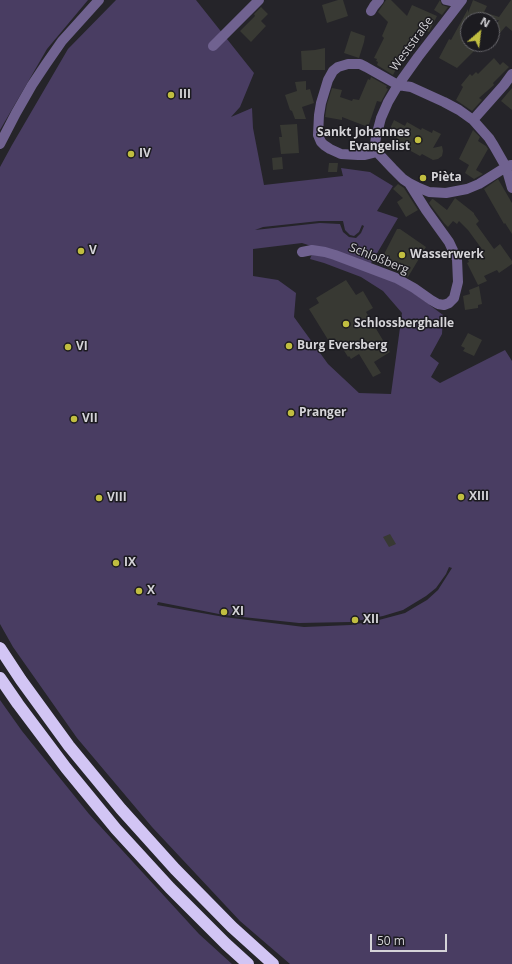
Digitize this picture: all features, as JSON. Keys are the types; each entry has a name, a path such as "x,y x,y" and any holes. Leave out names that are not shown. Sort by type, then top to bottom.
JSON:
{"highway":[{"path":"0,648 21,680 69,746 121,809 175,869 232,927 273,964"},
{"path":"0,678 66,768 116,829 170,888 248,964"}],"street":[{"path":"0,144 32,84 62,40 99,0"},
{"path":"212,46 259,0"},
{"path":"371,11 379,0"},
{"path":"446,0 461,2"},
{"name":"Weststraße","path":"377,152 375,144 378,127 388,102 418,56 461,2"},
{"path":"509,166 474,186 446,193 429,192 409,183 377,152 358,155 341,154 330,149 321,142 318,135 319,115 328,80 338,67 348,64 360,64 398,85 411,87 459,110 473,120 489,138 509,166 512,188"},
{"path":"473,120 512,74"},
{"name":"Schloßberg","path":"302,252 312,250 335,255 396,278 438,304 444,305 448,303 454,298 458,282 457,259 449,242 409,183"}],"shaded area":[{"path":"0,0 88,0 47,49 0,130"},
{"path":"116,0 196,0 254,73 240,107 231,117 252,108 253,128 264,185 343,176 341,168 370,172 393,186 377,211 398,218 370,265 302,243 253,249 253,276 278,280 296,293 294,317 328,364 359,393 391,394 402,313 383,291 361,277 310,259 312,254 323,255 389,279 411,291 443,315 442,334 430,356 439,363 431,377 440,383 505,350 512,361 512,964 290,964 240,921 152,827 77,738 13,647 0,624 0,167 68,49","holes":["319,221 343,221 345,230 350,235 354,236 359,232 362,225 364,226 361,233 356,238 349,237 343,232 340,224 320,223 255,230 263,227","449,567 452,568 438,590 427,600 405,613 351,625 304,627 224,617 157,605 158,602 224,615 299,623 351,622 383,616 403,610 436,588"]},
{"path":"0,700 22,731 89,814 199,934 232,964 0,964"}],"building":[{"path":"343,0 348,16 327,23 322,5"},
{"path":"386,0 391,0 407,16 412,5 437,16 429,32 420,28 409,52 405,51 393,75 377,65 377,59 374,58 384,38 382,36 388,22 378,12"},
{"path":"440,0 442,5 448,7 442,15 434,10"},
{"path":"473,0 487,6 484,12 468,12"},
{"path":"512,0 512,31 506,26 500,33 500,16"},
{"path":"261,7 268,14 261,21 266,26 251,42 240,31 255,16 254,14"},
{"path":"460,24 460,52 473,52 457,68 439,58 449,39 451,40"},
{"path":"351,31 365,36 359,58 344,53"},
{"path":"325,48 325,70 302,70 301,51"},
{"path":"494,58 500,65 503,62 509,67 493,83 494,85 479,98 482,100 472,111 456,100 463,87 461,85 470,74 472,76 476,72 478,74"},
{"path":"371,77 387,86 386,88 388,89 381,102 377,101 368,127 342,117 342,120 325,117 332,88 342,90 340,97 352,101 353,99 359,100 368,79 370,80"},
{"path":"306,81 306,90 310,89 314,103 302,107 306,119 295,119 285,95 297,91 295,82"},
{"path":"512,88 512,110 501,101"},
{"name":"Sankt Johannes Evangelist","path":"394,120 405,126 407,122 421,130 422,128 432,133 433,130 441,134 433,148 442,146 442,156 433,160 422,154 420,156 396,143 398,139 388,133"},
{"path":"297,124 299,153 281,154 279,137 282,137 280,125"},
{"path":"473,130 480,137 478,141 488,149 476,170 483,174 474,179 465,173 469,165 459,159"},
{"path":"282,157 283,169 273,170 272,158"},
{"path":"329,163 338,163 337,172 328,172"},
{"path":"498,179 512,203 512,234 505,223 504,224 484,189"},
{"path":"398,184 404,188 418,210 406,217 397,202 403,198 393,189"},
{"path":"455,198 474,213 479,221 476,224 494,249 500,244 512,261 512,264 499,273 497,270 484,276 487,281 478,285 467,263 469,262 468,260 484,252 468,230 459,221 457,224 453,221 448,227 429,203 433,199 447,210"},
{"name":"Wasserwerk","path":"397,229 400,229 426,247 408,277 379,264"},
{"name":"Schlossberghalle","path":"346,280 356,295 363,291 373,308 366,312 390,352 374,362 381,373 373,377 359,354 351,359 349,356 348,357 338,341 336,342 336,340 330,343 309,309 319,303 316,298"},
{"path":"479,286 482,304 478,305 478,308 465,310 463,296 470,294 469,290"},
{"path":"468,333 482,340 474,356 463,351 465,348 461,346"},
{"path":"390,534 396,544 389,547 383,537"}],"place":[{"name":"III","path":"171,95"},
{"name":"Sankt Johannes Evangelist","path":"418,140"},
{"name":"IV","path":"131,154"},
{"name":"Pièta","path":"423,178"},
{"name":"V","path":"81,251"},
{"name":"Wasserwerk","path":"402,255"},
{"name":"Schlossberghalle","path":"346,324"},
{"name":"Burg Eversberg","path":"289,346"},
{"name":"VI","path":"68,347"},
{"name":"Pranger","path":"291,413"},
{"name":"VII","path":"74,419"},
{"name":"XIII","path":"461,497"},
{"name":"VIII","path":"99,498"},
{"name":"IX","path":"116,563"},
{"name":"X","path":"139,591"},
{"name":"XI","path":"224,612"},
{"name":"XII","path":"355,620"}]}
